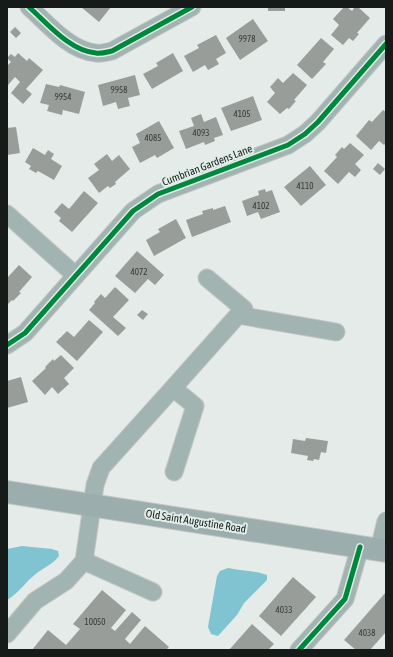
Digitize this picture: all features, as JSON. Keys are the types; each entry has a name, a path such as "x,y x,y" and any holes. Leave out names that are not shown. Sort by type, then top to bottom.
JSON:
{"main road":[{"name":"Old Saint Augustine Road","path":"7,492 375,549"}],"street":[{"path":"29,7 71,44 82,50 97,53 112,52 192,7"},
{"name":"Cumbrian Gardens Lane","path":"7,345 25,333 133,211 158,194 288,145 305,134 318,122 386,44"},
{"path":"7,214 75,275"},
{"path":"7,634 35,601 66,581 84,561 95,485 101,468 244,309 207,278"},
{"path":"238,315 336,332"},
{"path":"173,388 194,406 174,472"},
{"path":"299,650 345,599 375,549 386,521"},
{"path":"84,561 153,592"}],"water":[{"path":"22,546 52,549 58,551 59,556 33,576 7,600 7,549"},
{"path":"228,568 262,573 267,575 267,580 244,603 237,615 218,636 211,634 208,627 217,576 220,571"}],"building":[{"path":"81,7 111,7 99,22"},
{"path":"268,7 285,7 285,11 268,11"},
{"path":"344,7 347,7 352,11 355,7 358,7 370,18 357,33 359,34 353,41 349,38 343,45 331,35 339,25 333,19"},
{"path":"253,19 268,41 240,60 226,38"},
{"path":"15,27 21,33 16,38 10,32"},
{"path":"216,35 226,53 216,59 219,64 208,70 205,65 193,72 184,56 199,48 197,45"},
{"path":"321,38 334,49 323,62 326,64 312,79 297,65"},
{"path":"18,53 27,61 29,58 43,70 26,89 32,94 23,104 11,93 20,82 15,77 8,85 7,84 7,66 11,62 7,58 11,54 15,57"},
{"path":"173,53 183,71 152,89 143,74 158,66 156,63"},
{"path":"293,73 307,85 294,100 296,101 289,109 287,108 280,114 267,102 275,93 270,87 278,78 283,83"},
{"path":"135,75 140,95 128,98 130,106 118,109 116,102 103,106 98,85"},
{"path":"46,84 59,87 60,85 85,92 79,114 63,110 62,115 47,111 49,105 40,103"},
{"path":"253,96 262,120 231,131 221,108"},
{"path":"383,110 386,112 386,143 384,145 379,141 371,150 356,136 369,120 372,122"},
{"path":"201,114 204,122 216,117 223,135 214,138 215,141 205,145 204,142 186,149 179,131 194,126 191,118"},
{"path":"159,121 174,148 157,158 155,155 140,163 132,147 140,143 136,134"},
{"path":"16,127 20,153 7,155 7,128"},
{"path":"350,143 364,155 355,164 361,170 355,177 349,172 338,184 324,171 337,157 335,155 342,147 344,149"},
{"path":"33,148 45,155 48,150 54,154 51,159 62,166 54,180 38,171 36,173 29,169 31,166 25,162"},
{"path":"107,154 112,161 119,155 130,169 115,182 116,184 110,188 108,186 99,193 88,178 99,170 94,164"},
{"path":"378,163 385,169 380,175 373,169"},
{"path":"310,166 326,185 301,206 284,187"},
{"path":"265,189 266,192 272,190 280,212 261,219 258,212 247,216 242,201 259,195 258,191"},
{"path":"84,191 98,203 72,232 59,221 61,218 54,212 62,203 69,209"},
{"path":"225,206 231,222 192,237 186,220 203,214 202,211 213,208 213,210"},
{"path":"176,219 186,238 154,256 146,240 160,232 158,229"},
{"path":"137,251 164,275 155,285 148,279 135,293 115,276"},
{"path":"19,265 32,277 19,292 21,293 7,305 7,276 8,277"},
{"path":"115,287 129,300 113,317 126,328 118,336 89,310 101,294 105,298"},
{"path":"142,310 148,314 143,320 137,315"},
{"path":"89,320 103,332 77,361 56,342 67,331 74,337"},
{"path":"61,355 74,368 64,378 69,384 58,394 52,387 45,395 32,381 53,359 54,361"},
{"path":"21,377 28,402 7,408 7,381"},
{"path":"306,438 328,441 326,453 321,452 319,460 307,460 308,456 291,453 293,439 305,441"},
{"path":"293,577 316,597 281,636 259,616"},
{"path":"102,590 126,610 111,628 115,631 132,612 141,620 125,639 130,644 145,626 169,647 166,650 32,650 48,630 66,645 80,629 73,624"},
{"path":"386,592 386,632 370,650 356,650 344,640"},
{"path":"252,624 274,644 268,650 229,650"}],"cycle path":[{"path":"29,7 68,42 86,51 96,53 112,51 192,7"},
{"path":"7,345 25,333 133,211 158,194 288,145 305,134 318,122 386,44"},
{"path":"299,650 345,599 360,547"}]}
